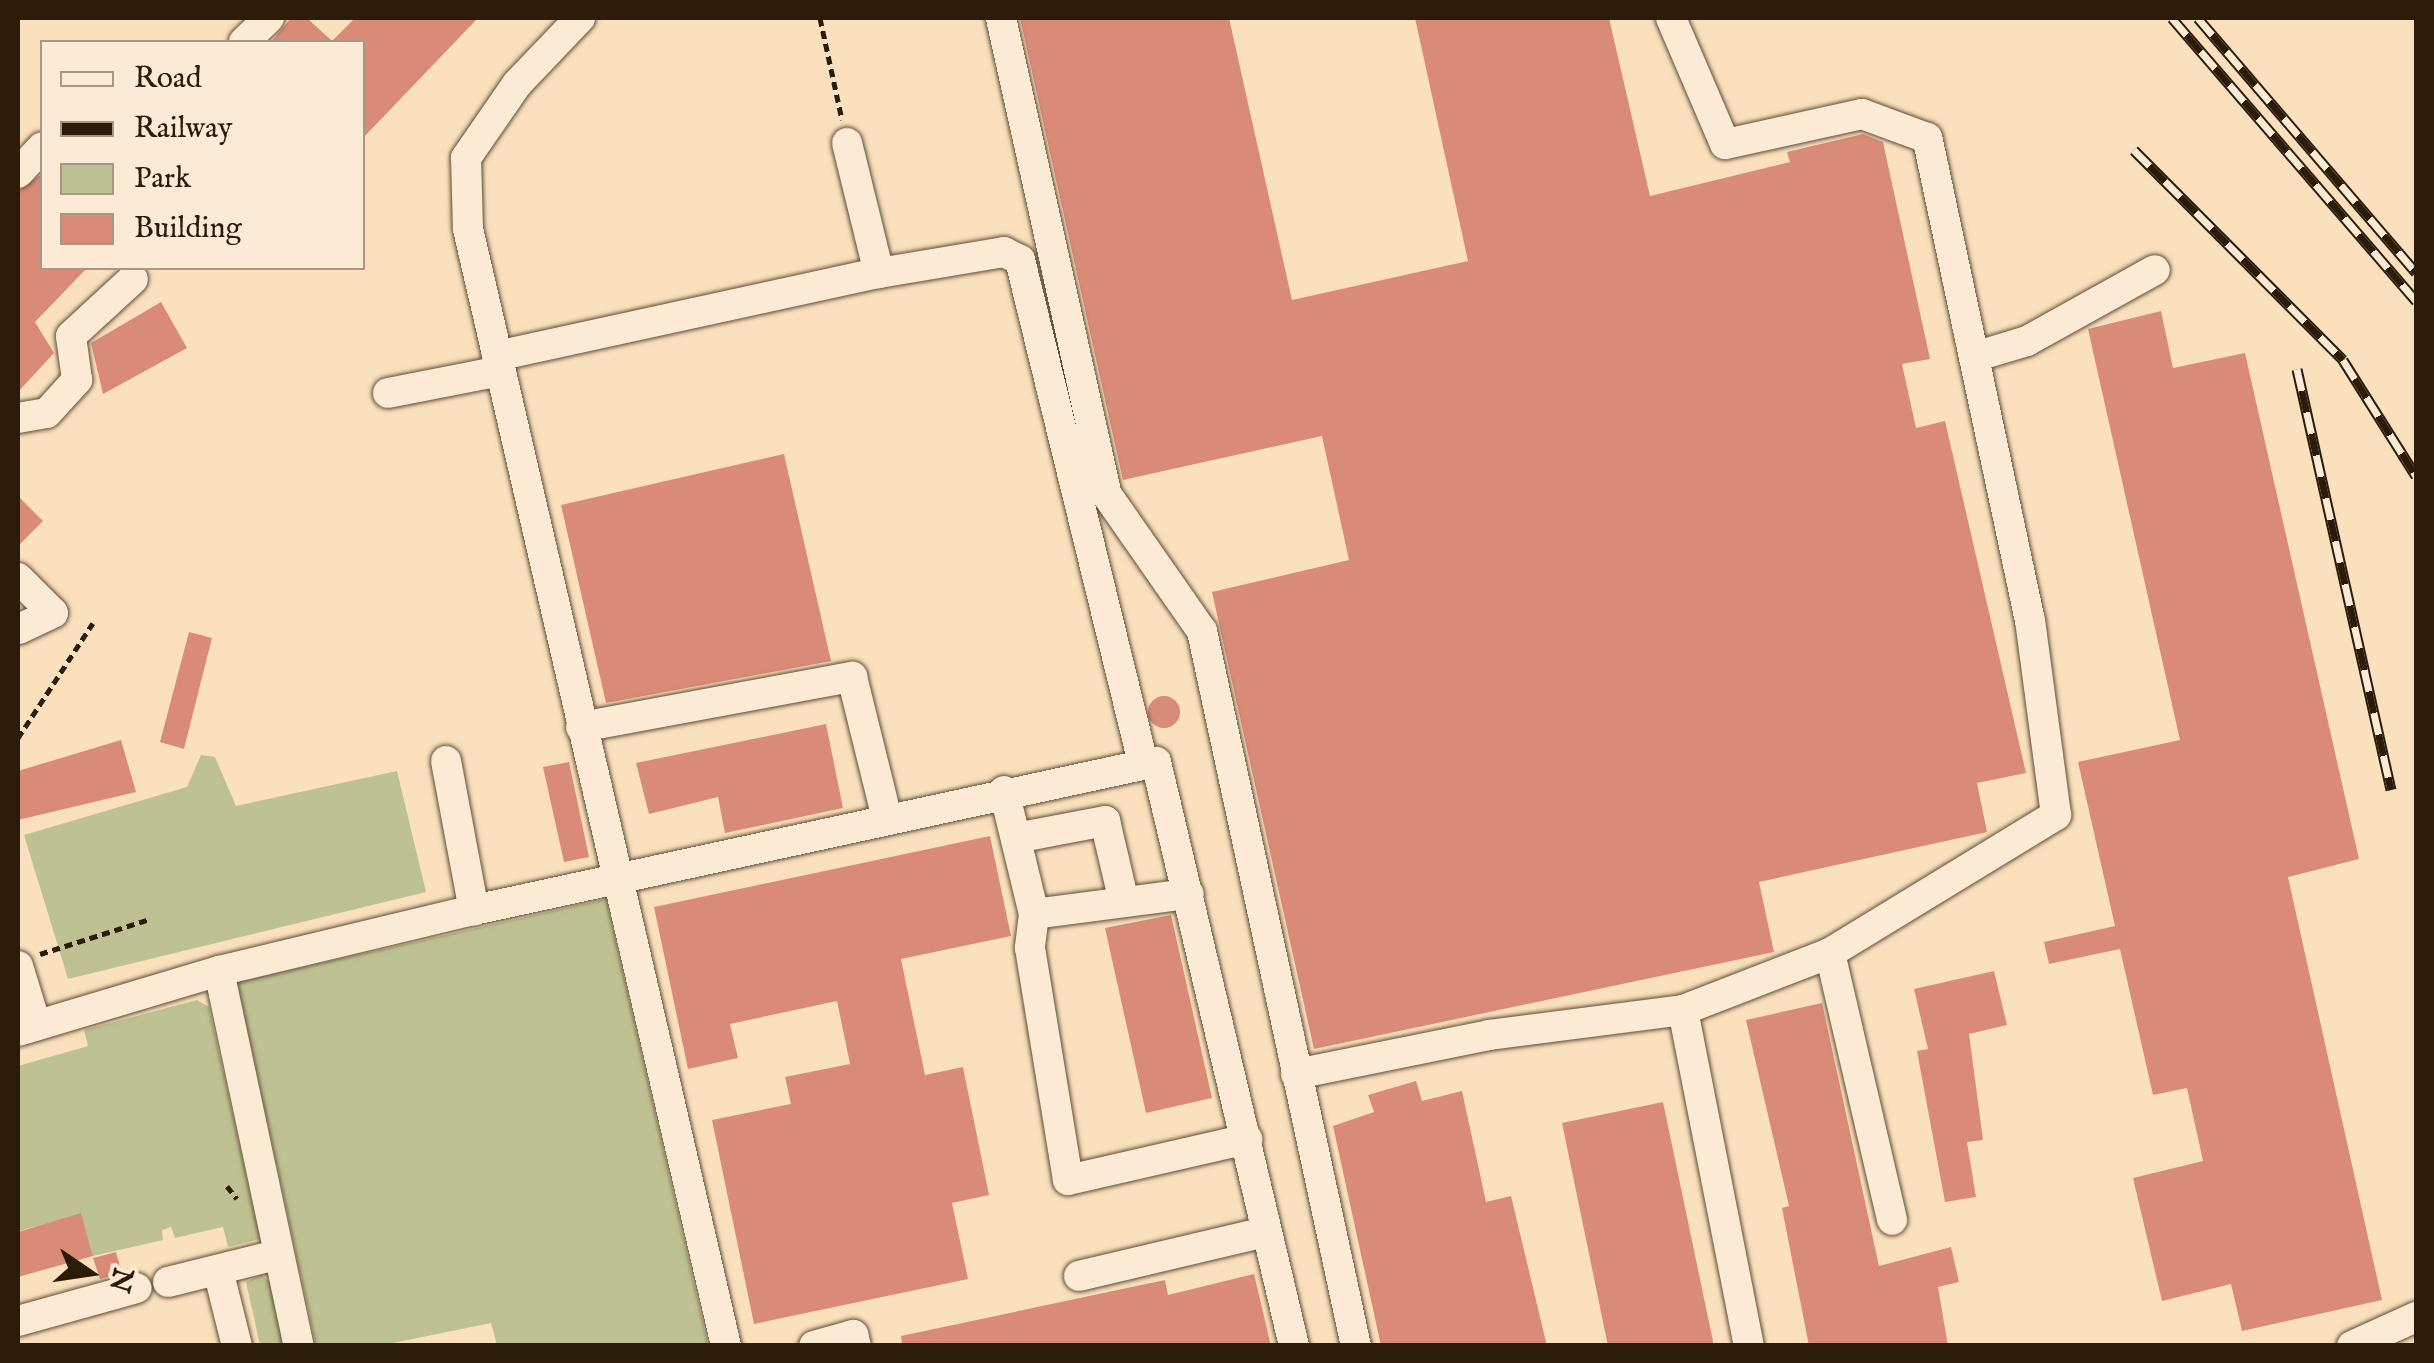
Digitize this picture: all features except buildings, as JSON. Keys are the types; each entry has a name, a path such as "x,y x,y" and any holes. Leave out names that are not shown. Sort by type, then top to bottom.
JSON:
{"street":[{"path":"246,40 269,18"},
{"path":"580,18 517,84 466,158 468,229 580,728 726,1346"},
{"path":"1001,18 1107,494 1202,631 1356,1346"},
{"path":"1296,1074 1489,1035 1683,1010 1830,953 2056,815 2030,621 1928,138 1862,114 1725,144 1671,18"},
{"path":"846,142 879,274"},
{"path":"18,173 40,149"},
{"path":"388,394 498,363 879,274 1004,252 1020,260 1142,759 1161,772 1294,1346"},
{"path":"1974,357 2027,341 2155,270"},
{"path":"18,418 46,413 78,380 70,336 133,279"},
{"path":"18,578 53,612 18,629"},
{"path":"580,728 852,677 886,818"},
{"path":"24,961 27,1028 219,971 1142,759"},
{"path":"446,762 474,910"},
{"path":"1004,792 1034,914 1030,948 1068,1180 1247,1138"},
{"path":"1016,838 1106,820 1123,898"},
{"path":"1034,914 1123,898 1189,894"},
{"path":"1830,953 1892,1220"},
{"path":"219,971 276,1255 299,1346"},
{"path":"1683,1010 1749,1346"},
{"path":"1079,1276 1265,1232"},
{"path":"168,1282 276,1255"},
{"path":"218,1270 236,1346"},
{"path":"18,1321 136,1288"},
{"path":"2352,1346 2416,1317"},
{"path":"814,1346 853,1334 856,1346"}],"path":[{"path":"820,18 846,142"},
{"path":"18,738 93,623"},
{"path":"24,961 150,918"}],"green space":[{"path":"201,755 215,757 236,806 397,771 426,892 68,979 24,835 187,787"},
{"path":"606,899 708,1345 497,1345 491,1323 383,1345 316,1345 237,982"},
{"path":"197,1000 209,1007 260,1239 228,1247 223,1227 175,1238 171,1227 162,1230 163,1240 93,1256 81,1214 19,1231 18,1066 88,1046 84,1030"},
{"path":"261,1275 269,1281 286,1345 260,1345 246,1282"}],"railway":[{"path":"2172,18 2416,301"},
{"path":"2198,18 2416,272"},
{"path":"2134,150 2343,360 2416,476"},
{"path":"2297,369 2391,790"}]}
